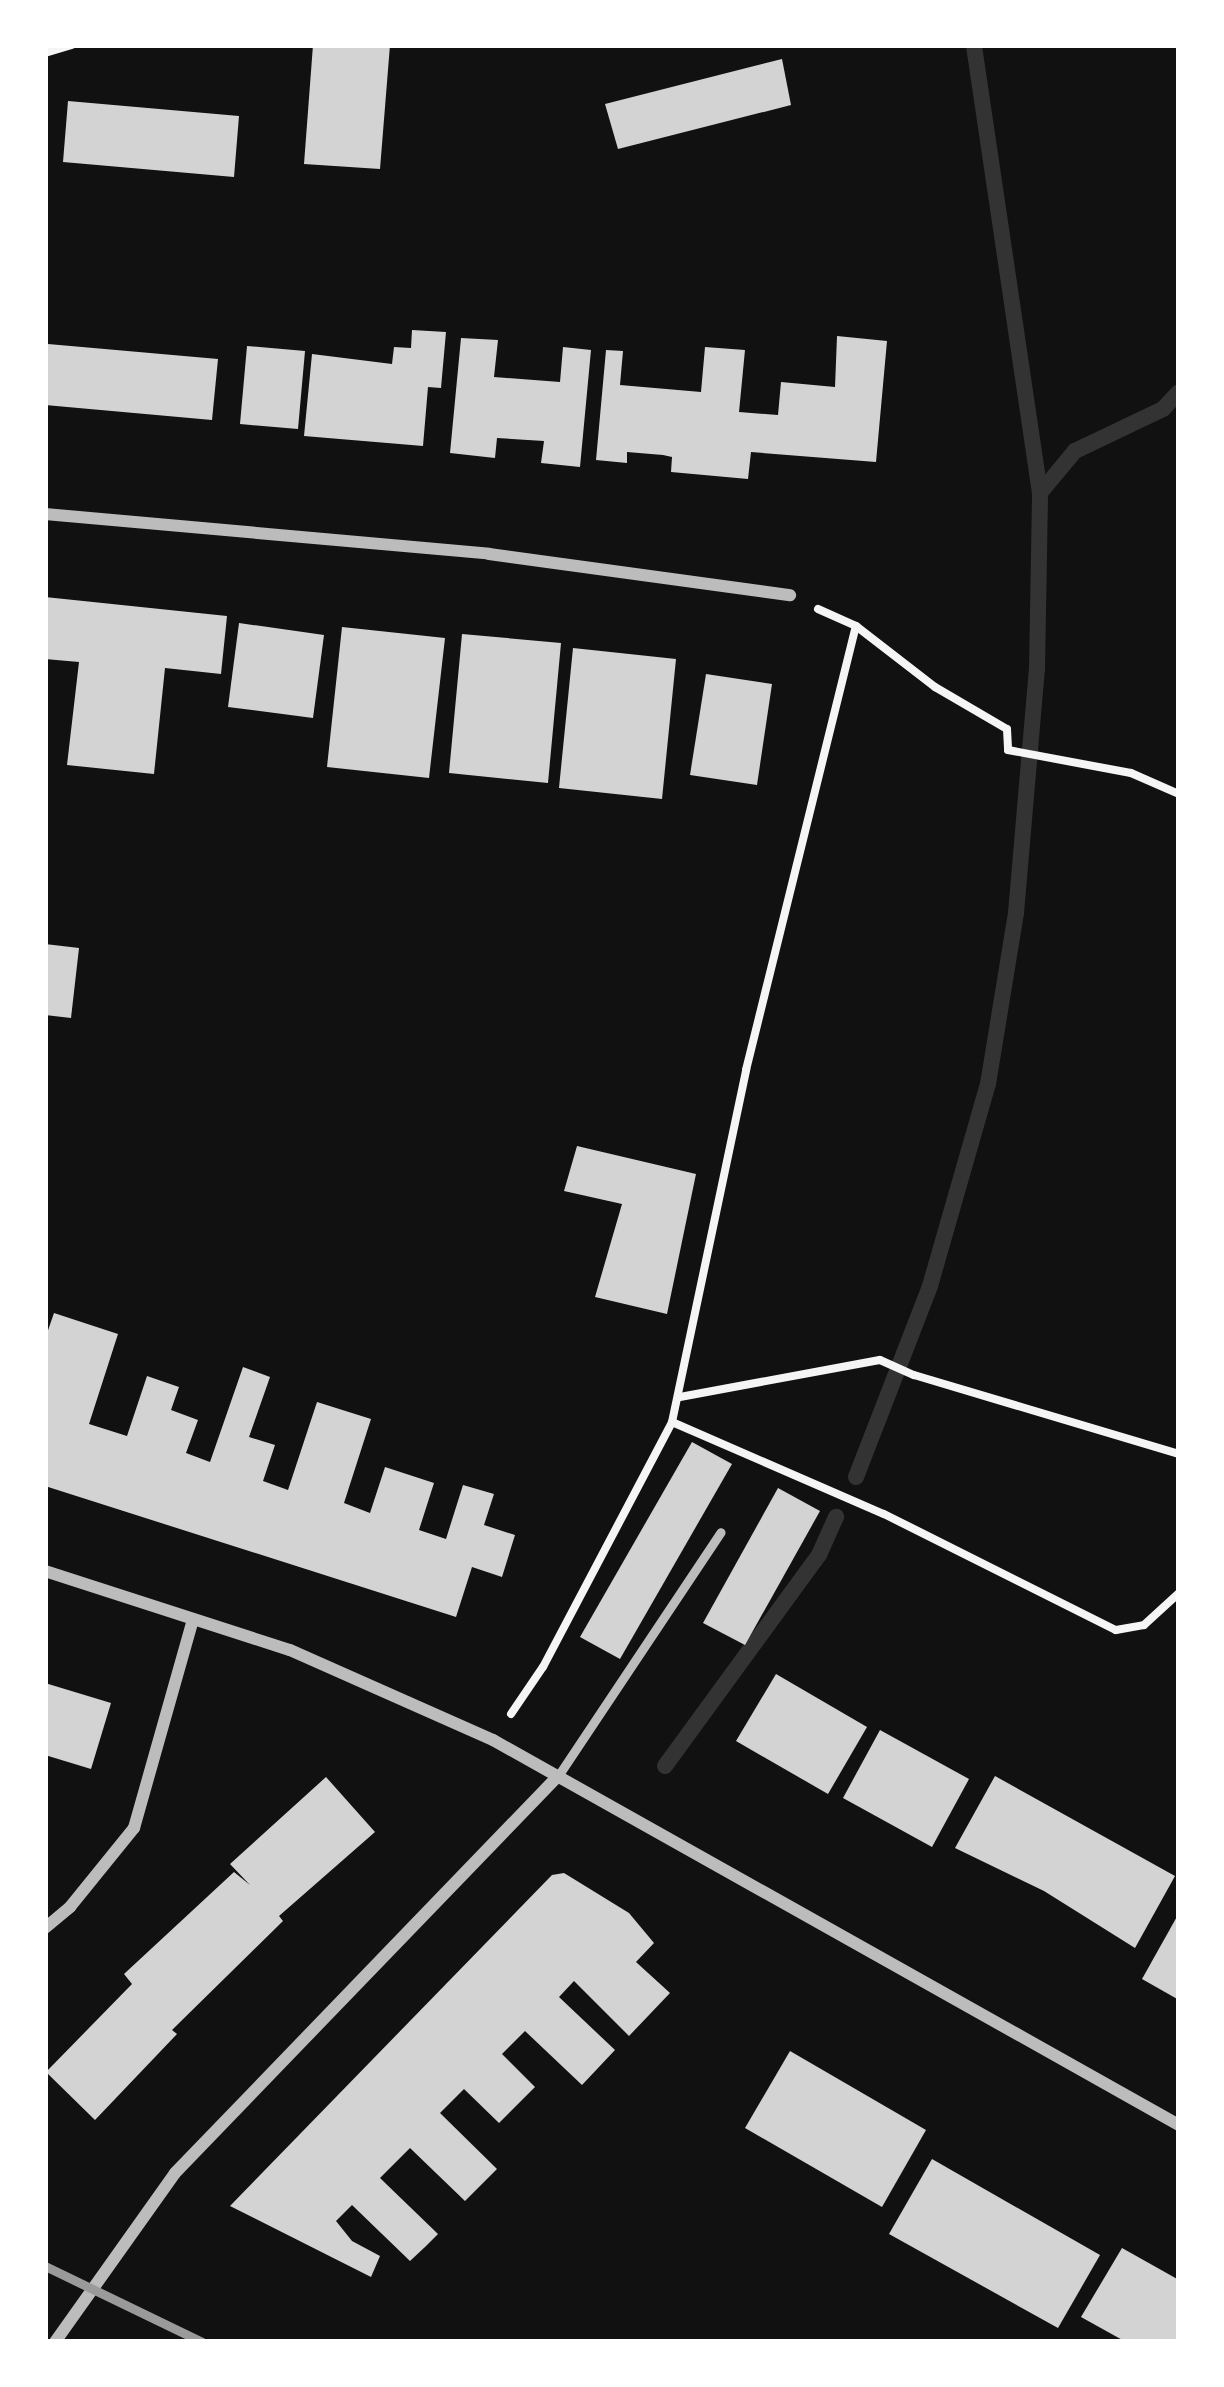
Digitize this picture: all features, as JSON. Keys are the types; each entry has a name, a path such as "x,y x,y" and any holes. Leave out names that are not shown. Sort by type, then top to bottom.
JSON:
{"street":[{"path":"45,514 490,554 790,595"},
{"path":"45,1571 290,1650 493,1740 1179,2125"},
{"path":"45,1928 70,1907 134,1828 193,1619"},
{"path":"56,2342 175,2173 400,1934 558,1776"}],"lane":[{"path":"558,1776 721,1532"}],"path":[{"path":"45,53 72,45"},
{"path":"493,1740 544,1667 672,1422 746,1070 851,624 935,687 1006,729 1008,751 1131,772 1179,794"},
{"path":"680,1397 880,1360 914,1376 1179,1454"},
{"path":"672,1422 884,1514 1116,1630 1144,1625 1179,1593"}],"building":[{"path":"313,45 390,45 380,169 304,164"},
{"path":"782,59 791,105 618,149 605,104"},
{"path":"68,101 239,116 234,177 63,162"},
{"path":"412,330 446,332 441,388 428,387 423,446 304,436 312,354 392,364 394,347 411,348"},
{"path":"837,336 887,341 876,462 751,452 748,479 671,472 672,457 663,455 627,452 627,463 596,460 606,350 623,351 620,385 701,392 705,347 745,350 739,412 778,415 781,382 835,387"},
{"path":"461,338 498,340 494,377 560,382 563,347 591,350 580,467 541,463 544,441 497,438 495,458 450,453"},
{"path":"48,344 218,359 212,420 45,405"},
{"path":"247,346 305,351 298,429 240,424"},
{"path":"45,597 227,616 221,674 165,668 154,774 67,765 79,662 45,659"},
{"path":"239,623 324,635 313,718 228,707"},
{"path":"342,627 445,638 429,778 327,767"},
{"path":"462,634 561,643 548,783 449,773"},
{"path":"573,648 676,659 662,799 559,788"},
{"path":"706,674 772,684 757,785 690,775"},
{"path":"45,944 79,948 71,1018 45,1015"},
{"path":"577,1146 696,1174 667,1314 595,1297 622,1204 564,1191"},
{"path":"54,1313 118,1334 89,1424 127,1436 147,1376 179,1387 171,1410 198,1420 186,1453 210,1462 243,1367 270,1377 249,1437 275,1445 263,1481 288,1490 317,1402 371,1419 344,1503 370,1513 385,1467 434,1483 419,1530 446,1539 463,1485 494,1494 484,1525 515,1535 502,1577 472,1567 456,1617 45,1486 45,1339"},
{"path":"692,1442 732,1464 620,1659 580,1637"},
{"path":"778,1488 820,1511 745,1645 703,1623"},
{"path":"776,1674 867,1727 828,1794 736,1741"},
{"path":"45,1683 111,1703 91,1769 45,1755"},
{"path":"880,1730 969,1779 932,1847 843,1798"},
{"path":"995,1776 1175,1876 1135,1948 1044,1891 955,1848"},
{"path":"326,1777 375,1832 279,1916 283,1921 172,2030 177,2034 95,2120 46,2072 132,1984 124,1974 234,1872 250,1885 230,1864"},
{"path":"564,1873 629,1913 654,1943 636,1962 670,1993 629,2036 574,1981 559,1997 615,2050 582,2085 525,2031 502,2054 535,2087 499,2123 464,2089 440,2113 497,2169 465,2201 410,2148 380,2178 438,2234 425,2247 410,2261 352,2205 336,2221 352,2241 380,2256 371,2277 230,2206 552,1875"},
{"path":"1179,1913 1179,2000 1142,1979"},
{"path":"790,2051 926,2130 882,2207 745,2128"},
{"path":"932,2159 1100,2255 1058,2328 889,2234"},
{"path":"1122,2248 1179,2280 1179,2342 1126,2342 1081,2317"}],"waterway":[{"path":"856,1477 930,1286 988,1084 1016,913 1037,669 1040,493 974,45"},
{"path":"1040,493 1075,451 1163,409 1179,392"},
{"path":"665,1766 819,1555 836,1517"}],"railway":[{"path":"45,2266 202,2342"}]}
